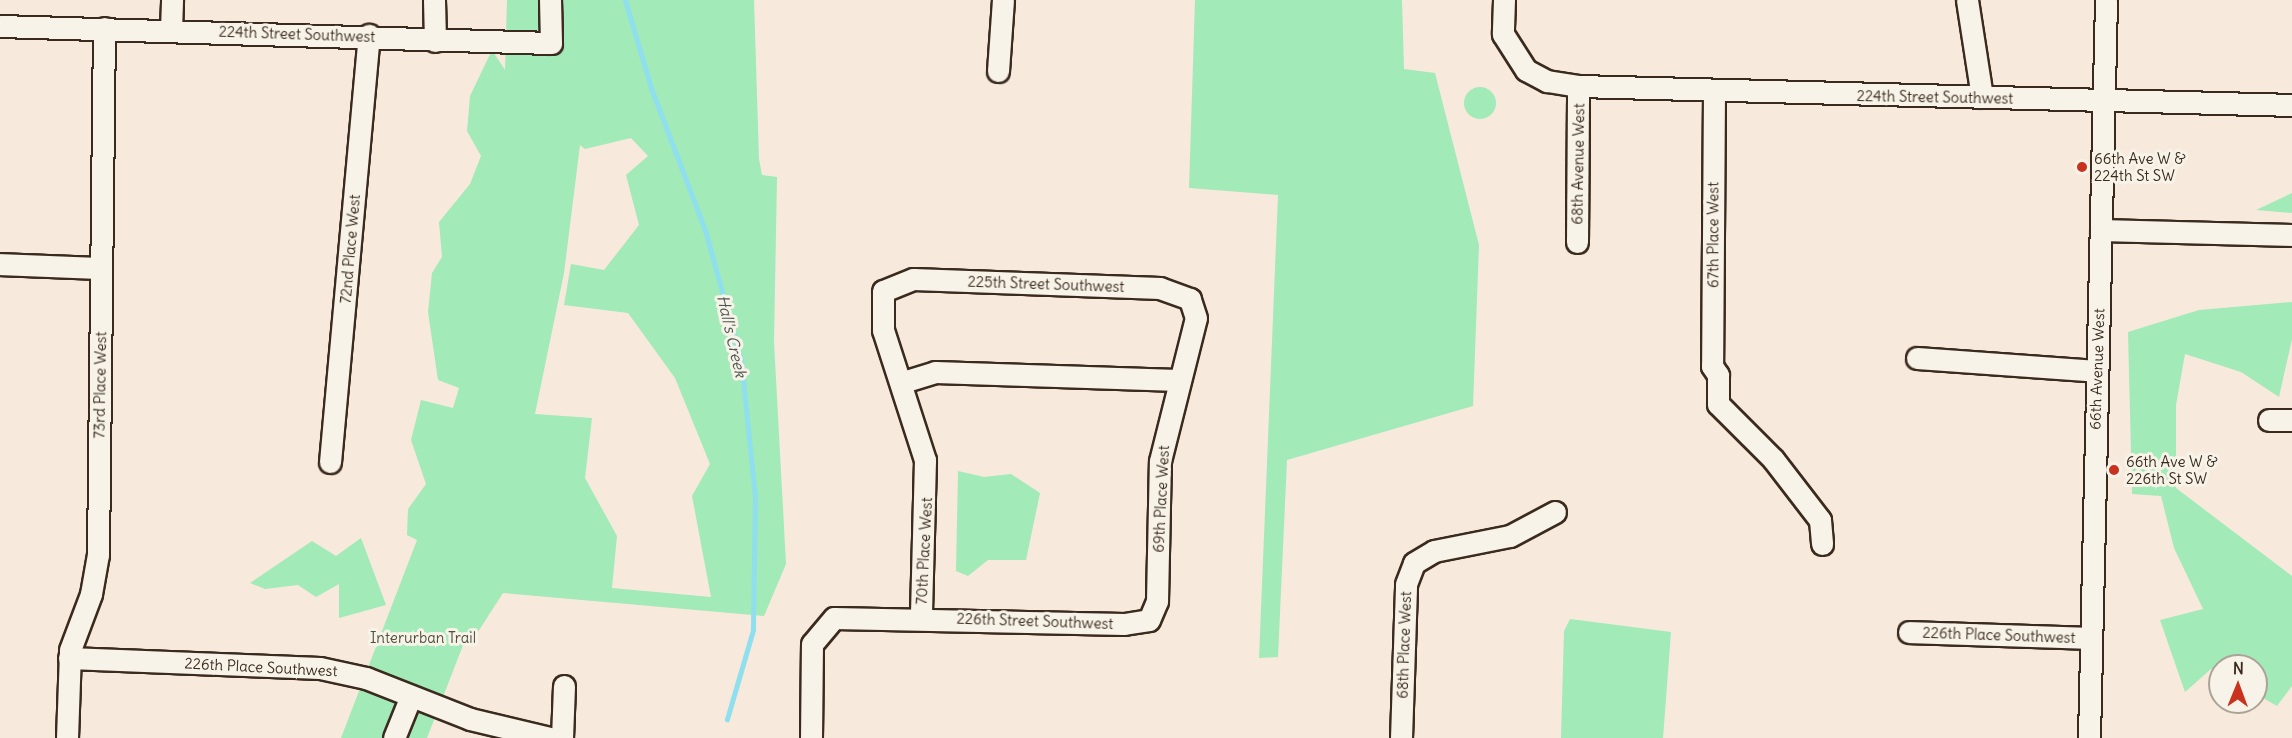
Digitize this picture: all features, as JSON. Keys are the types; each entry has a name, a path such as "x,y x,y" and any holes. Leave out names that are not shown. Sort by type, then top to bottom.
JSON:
{"street":[{"path":"171,30 172,0"},
{"path":"434,0 435,41"},
{"name":"224th Street Southwest","path":"0,26 369,35 435,41 551,43 550,0"},
{"path":"998,71 1003,0"},
{"path":"1504,0 1503,34 1526,70 1547,81 1578,86"},
{"path":"1967,0 1982,97"},
{"name":"66th Avenue West","path":"2089,738 2106,0"},
{"name":"73rd Place West","path":"67,738 69,658 97,570 104,28"},
{"name":"72nd Place West","path":"330,462 369,35"},
{"name":"224th Street Southwest","path":"1578,86 1714,93 2292,105"},
{"name":"68th Avenue West","path":"1577,242 1578,86"},
{"name":"67th Place West","path":"1714,93 1712,366 1718,375 1718,404 1773,459 1820,520 1822,544"},
{"path":"2101,230 2292,235"},
{"path":"0,264 101,268"},
{"name":"225th Street Southwest","path":"891,284 913,279 1160,288 1182,293 1194,308"},
{"name":"70th Place West","path":"811,738 812,644 822,628 834,618 852,615 921,617 925,460 903,382 890,356 879,308 891,284"},
{"name":"69th Place West","path":"1149,620 1157,601 1160,461 1194,308"},
{"path":"1917,358 2097,371"},
{"path":"903,382 935,372 1178,380"},
{"path":"2269,420 2292,420"},
{"name":"68th Place West","path":"1401,738 1406,584 1414,563 1434,551 1510,536 1555,512"},
{"name":"226th Street Southwest","path":"921,617 1124,624 1149,620"},
{"name":"226th Place Southwest","path":"1909,632 2090,638"},
{"name":"226th Place Southwest","path":"69,658 320,668 411,696 490,725 550,738"},
{"path":"562,738 564,686"},
{"path":"394,738 411,696"}],"green space":[{"name":"Interurban Trail","path":"507,0 754,0 759,159 762,175 777,177 774,342 786,564 764,616 503,593 474,638 467,635 427,738 341,738 417,540 407,535 408,509 426,484 411,440 421,400 453,408 459,388 438,380 428,312 432,273 442,257 439,222 470,184 481,156 467,131 470,96 492,50 505,70","holes":["631,138 648,156 626,175 639,225 604,270 571,264 564,305 628,313 675,378 710,464 692,496 711,597 612,588 617,536 585,478 592,418 535,414 564,273 580,145 585,149"]},
{"path":"1195,0 1402,0 1404,69 1435,73 1479,245 1473,406 1287,460 1278,657 1259,658 1278,195 1189,188"},
{"path":"1480,87 1491,92 1496,103 1491,114 1480,119 1469,114 1464,103 1469,92"},
{"path":"2292,193 2292,213 2256,210"},
{"path":"2292,302 2292,339 2279,397 2241,372 2185,354 2176,405 2176,488 2292,576 2292,686 2277,706 2268,701 2268,654 2208,654 2208,672 2185,692 2160,620 2203,609 2174,548 2161,496 2132,494 2128,332 2199,310"},
{"path":"958,471 984,477 1011,474 1040,493 1026,560 988,560 968,576 956,571"},
{"path":"361,538 386,605 339,618 339,584 316,597 298,585 265,589 250,583 312,541 336,556"},
{"path":"1570,619 1671,632 1663,738 1561,738 1564,631"}],"waterway":[{"name":"Hall's Creek","path":"625,0 651,88 705,230 741,361 755,497 753,630 727,719"}],"place":[{"name":"66th Ave W & 224th St SW","path":"2082,167"},
{"name":"66th Ave W & 226th St SW","path":"2114,470"}]}
